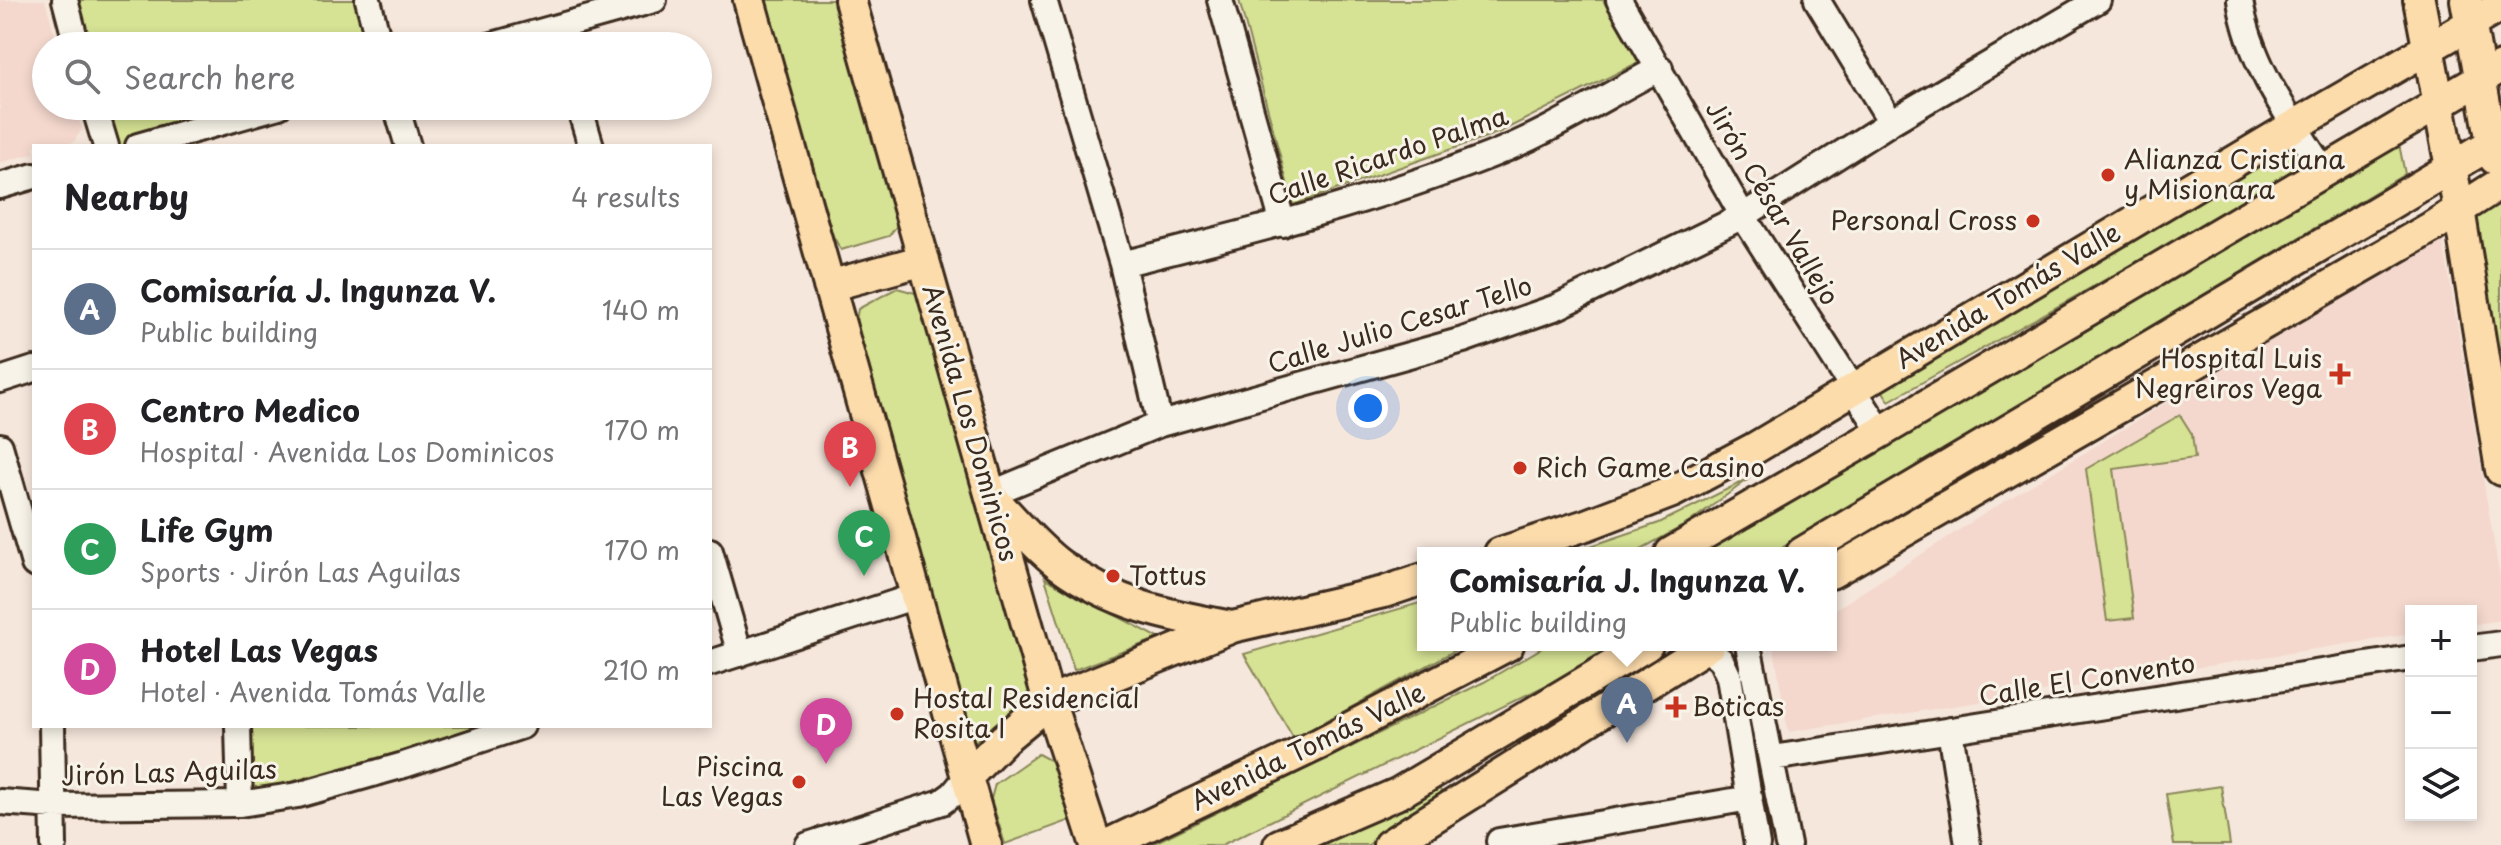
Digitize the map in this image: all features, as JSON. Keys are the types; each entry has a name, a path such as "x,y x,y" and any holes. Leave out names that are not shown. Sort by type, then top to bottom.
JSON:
{"main road":[{"path":"749,0 986,845"},
{"name":"Avenida Los Dominicos","path":"850,0 1050,701 1096,845"},
{"path":"2419,0 2459,209 2501,470"},
{"name":"Avenida Tomás Valle","path":"1518,547 1672,492 1755,448 2427,48 2468,12 2501,6"},
{"path":"1837,570 2500,186 2491,74 2468,12"},
{"name":"Avenida Tomás Valle","path":"1681,547 2491,74"},
{"path":"1812,547 2496,140"},
{"path":"829,286 924,260"},
{"path":"991,496 1058,564 1112,597 1167,616 1232,627"},
{"path":"967,777 1004,739 1050,701 1232,627 1384,592 1417,581"},
{"name":"Avenida Tomás Valle","path":"1107,845 1319,744 1497,651"},
{"path":"1279,845 1399,793 1637,651"},
{"path":"1389,845 1699,651"}],"street":[{"path":"65,0 73,32"},
{"path":"368,0 376,32"},
{"path":"570,32 654,0"},
{"path":"1044,0 1122,264 1160,424"},
{"path":"1220,0 1283,224"},
{"name":"Jirón César Vallejo","path":"1619,0 1743,216 1881,432"},
{"path":"1817,0 1891,122"},
{"name":"Calle Julio Cesar Tello","path":"991,496 1160,424 1463,340 1596,289 1743,216 1891,122 2098,0"},
{"path":"2240,0 2253,51 2294,126 2324,171"},
{"name":"Calle Ricardo Palma","path":"1122,264 1283,224 1493,154 1660,68"},
{"path":"98,120 105,144"},
{"path":"145,144 230,120"},
{"path":"400,120 407,144"},
{"path":"583,120 590,144"},
{"path":"0,186 32,177"},
{"path":"0,380 32,370"},
{"path":"0,446 32,557"},
{"path":"712,558 740,654"},
{"path":"712,662 916,596"},
{"path":"2477,647 2501,644"},
{"path":"1712,651 1721,660 1729,677 1757,845"},
{"path":"1749,651 1788,845"},
{"name":"Calle El Convento","path":"1773,758 2405,659"},
{"path":"52,728 54,845"},
{"path":"238,728 240,804"},
{"name":"Jirón Las Aguilas","path":"0,802 54,806 240,804 298,795 404,765 516,728"},
{"path":"1950,730 1968,845"},
{"path":"808,845 942,802 967,777"},
{"path":"1499,841 1750,798"}],"shaded area":[{"path":"0,0 45,0 54,32 32,32 32,120 79,120 82,129 74,142 32,144 32,154 0,163"},
{"name":"Hospital Luis Negreiros Vega","path":"2442,234 2501,584 2501,620 2477,624 2477,605 2405,605 2405,635 1788,732 1774,651 1837,651 1837,608 1984,514"}],"green space":[{"path":"65,0 368,0 376,32 73,32"},
{"path":"763,0 843,0 905,215 889,236 841,250 833,236"},
{"path":"1239,0 1603,0 1639,62 1500,132 1293,205"},
{"path":"98,120 230,120 145,144 105,144"},
{"path":"2399,144 2405,174 1783,547 1713,547"},
{"path":"2292,146 2306,167 1889,401 1880,387"},
{"path":"2501,192 2501,471 2459,209"},
{"path":"897,288 919,294 1032,693 972,744 854,332 858,309"},
{"path":"2180,415 2192,434 2195,458 2114,469 2134,618 2107,621 2086,469"},
{"path":"1750,478 1687,524 1645,547 1588,547 1659,523"},
{"path":"1045,578 1159,638 1074,670"},
{"path":"1417,604 1417,651 1454,651 1294,739 1244,654"},
{"path":"1537,651 1609,651 1581,668 1222,845 1150,845 1484,682"},
{"path":"247,728 471,728 403,751 254,792 248,784"},
{"path":"1038,754 1053,762 1074,819 1005,844 991,799 995,784"},
{"path":"1434,779 1443,795 1368,845 1313,845"},
{"path":"2221,786 2230,845 2174,845 2166,794"}],"place":[{"name":"Alianza Cristiana y Misionara","path":"2108,175"},
{"name":"Personal Cross","path":"2033,221"},
{"name":"Hospital Luis Negreiros Vega","path":"2340,374"},
{"name":"Rich Game Casino","path":"1520,468"},
{"name":"Centro Medico","path":"850,487"},
{"name":"Life Gym","path":"864,576"},
{"name":"Tottus","path":"1113,576"},
{"name":"Boticas","path":"1676,707"},
{"name":"Hostal Residencial Rosita I","path":"897,714"},
{"name":"Comisaría J. Ingunza V.","path":"1627,743"},
{"name":"Hotel Las Vegas","path":"826,764"},
{"name":"Piscina Las Vegas","path":"799,782"}]}
